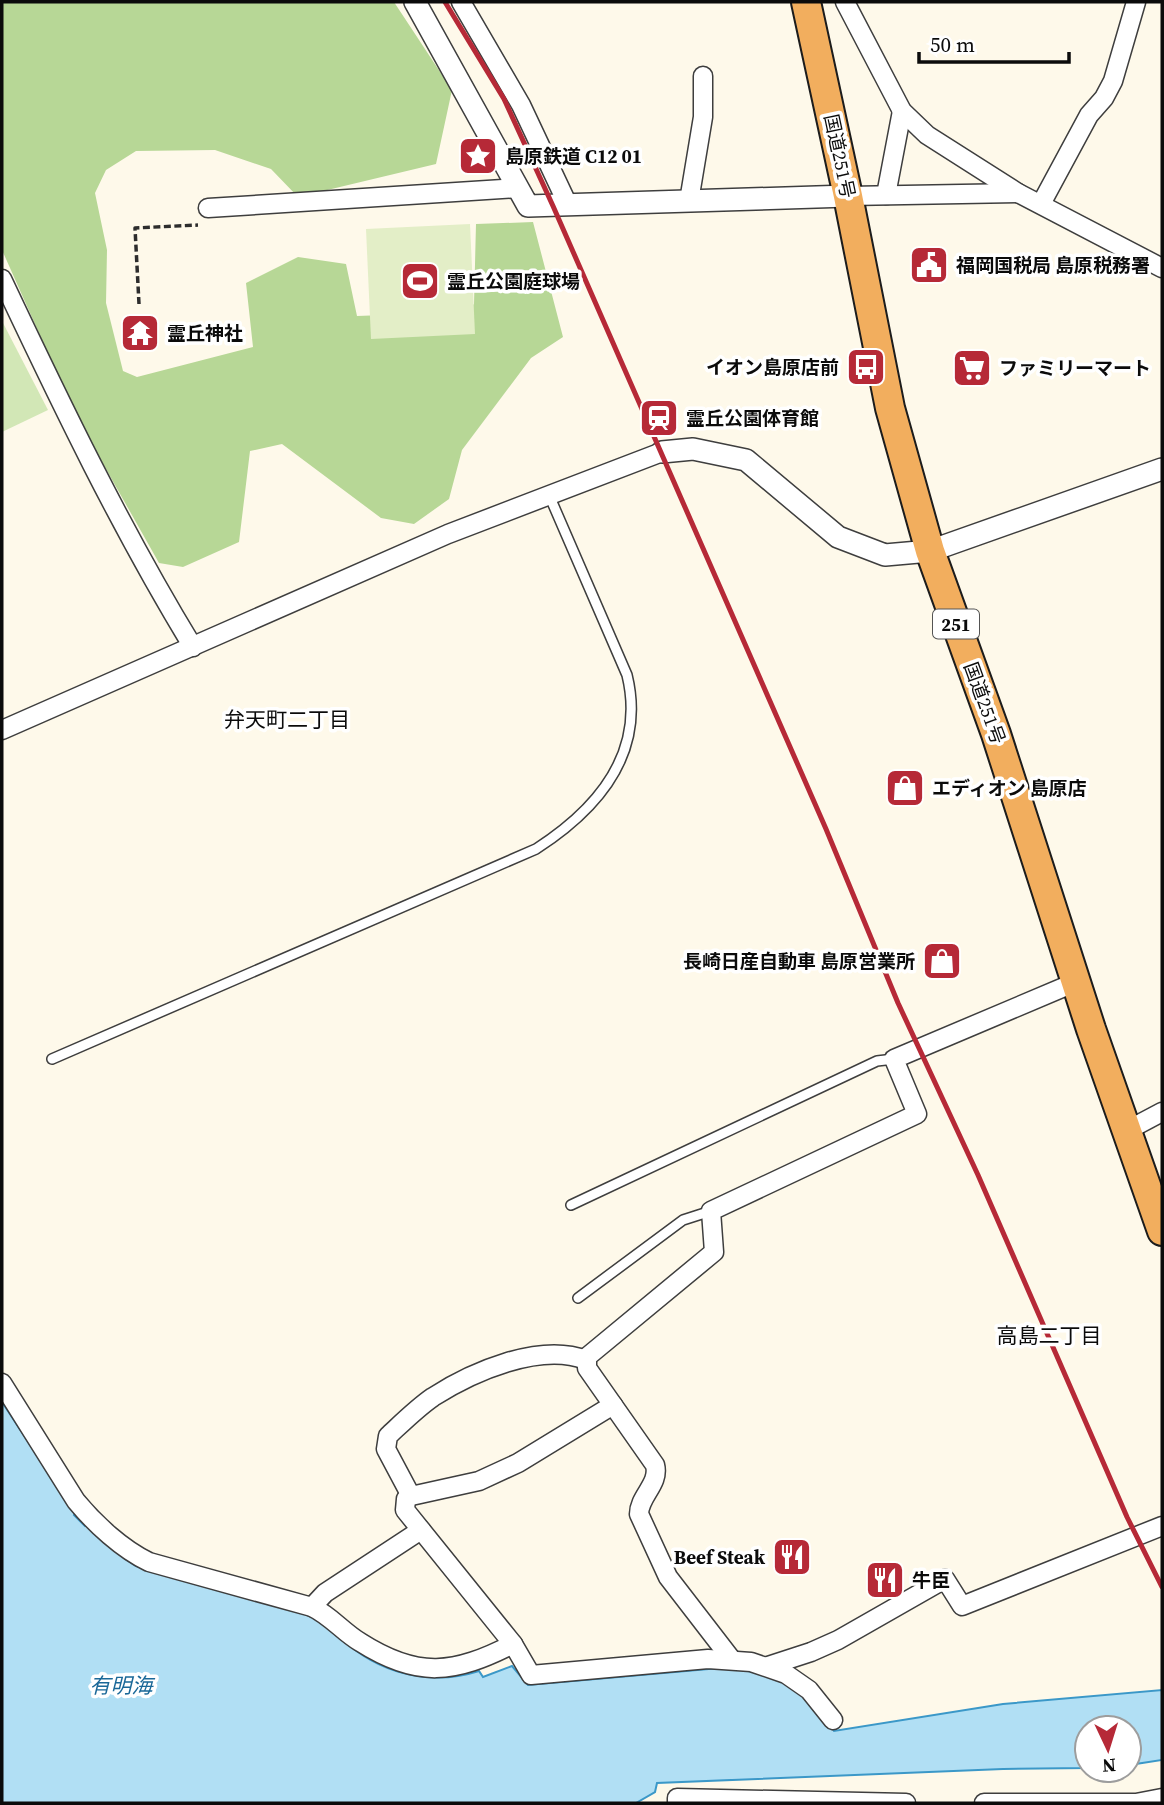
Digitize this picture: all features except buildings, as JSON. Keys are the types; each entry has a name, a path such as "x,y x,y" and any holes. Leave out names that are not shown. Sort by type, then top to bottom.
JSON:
{"highway":[{"name":"国道251号","path":"806,2 890,408 930,551 996,734 1076,982 1162,1231"}],"street":[{"path":"415,2 528,206 1018,193"},
{"path":"845,2 902,111 927,135 1018,193 1162,268"},
{"path":"1041,204 1089,115 1113,81 1136,2"},
{"path":"464,4 521,105 568,205"},
{"path":"689,201 703,117 704,76"},
{"path":"886,195 902,111"},
{"path":"205,216 518,188"},
{"path":"2,279 79,442 154,583 193,647"},
{"path":"2,730 448,534 662,452 693,449 746,460 838,537 884,555 930,551 1162,469"},
{"path":"732,1660 668,1577 638,1510 657,1472 655,1465 587,1368 587,1357 714,1252 711,1211 917,1114 894,1059 1076,982"},
{"path":"1128,1130 1162,1112"},
{"path":"411,1496 386,1449 386,1442 388,1436 433,1398 494,1366 513,1360 567,1356 586,1360"},
{"path":"2,1382 76,1501 135,1556 312,1607 327,1615 361,1643 412,1666 441,1669 470,1664 513,1644"},
{"path":"613,1405 518,1463 479,1481 411,1496 406,1499 405,1510 513,1644 531,1675 708,1659 732,1660 768,1666 786,1674 809,1690 833,1720"},
{"path":"768,1666 838,1640 945,1579 962,1606 1162,1526"},
{"path":"312,1607 324,1593 421,1530"},
{"path":"984,1803 1136,1803 1162,1798"},
{"path":"674,1801 906,1803"}],"lane":[{"path":"52,1059 536,849 578,817 597,797 621,760 627,744 631,727 632,695 627,675 549,494"},
{"path":"571,1205 877,1061 894,1059"},
{"path":"578,1298 683,1220 711,1211"}],"path":[{"path":"139,304 135,228 205,216"}],"green space":[{"path":"2,2 394,2 452,90 436,164 298,197 271,169 215,150 136,151 106,170 95,193 107,250 106,303 123,371 137,377 253,347 246,283 298,257 346,264 357,316 465,312 474,304 476,224 533,222 563,337 531,358 462,450 449,499 414,524 381,518 282,444 250,451 239,542 183,567 159,563 75,414 2,250"},
{"name":"霊丘公園庭球場","path":"470,224 475,334 371,339 366,229"},
{"path":"2,321 48,410 2,432"}],"water":[{"name":"有明海","path":"2,1402 74,1515 85,1526 89,1523 124,1558 136,1566 311,1615 364,1656 395,1671 445,1677 479,1671 483,1677 512,1666 528,1685 720,1668 740,1670 770,1676 798,1689 813,1703 834,1731 1003,1704 1162,1690 1162,1760 1143,1763 1143,1714 1073,1714 1073,1768 657,1783 655,1792 636,1803 2,1803"}],"railway":[{"path":"445,2 504,99 553,206 826,829 898,1003 978,1175 1127,1517 1162,1587"}],"place":[{"name":"島原鉄道 C12 01","path":"478,156"},
{"name":"福岡国税局 島原税務署","path":"929,265"},
{"name":"霊丘公園庭球場","path":"420,281"},
{"name":"霊丘神社","path":"140,333"},
{"name":"イオン島原店前","path":"866,367"},
{"name":"ファミリーマート","path":"972,368"},
{"name":"霊丘公園体育館","path":"659,418"},
{"name":"エディオン 島原店","path":"905,788"},
{"name":"長崎日産自動車 島原営業所","path":"942,961"},
{"name":"Beef Steak","path":"792,1557"},
{"name":"牛臣","path":"885,1580"}],"district":[{"name":"弁天町二丁目","path":"287,719"},
{"name":"高島二丁目","path":"1049,1335"}]}
